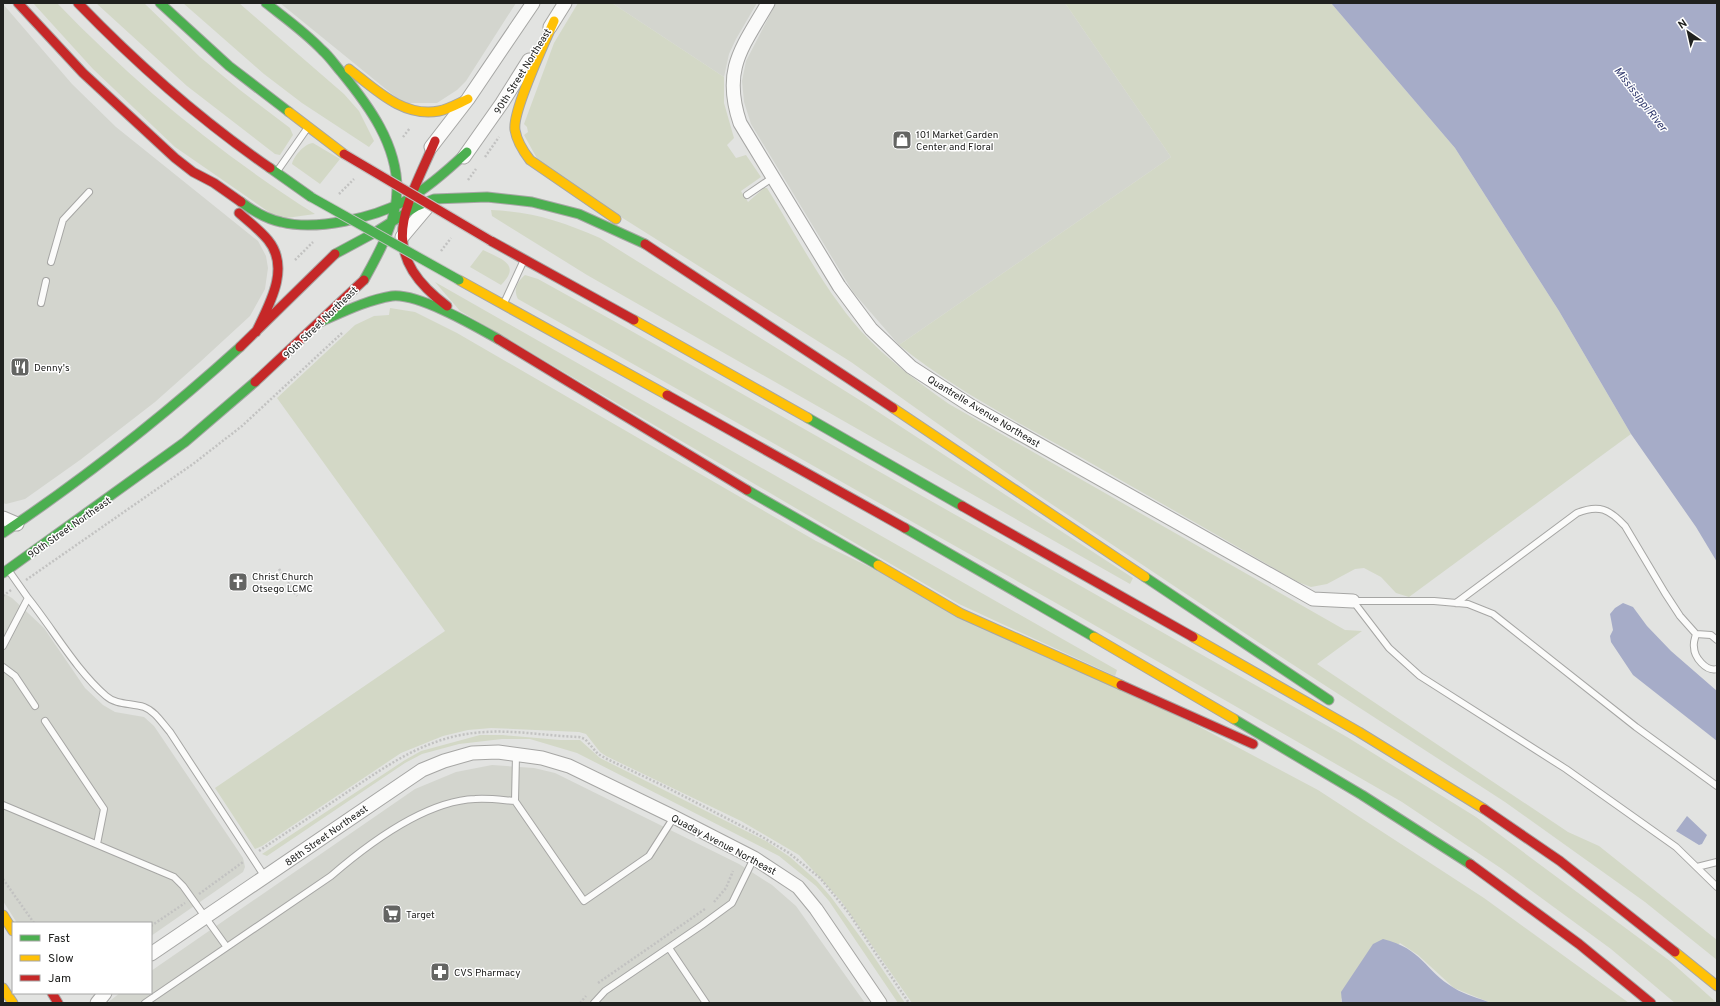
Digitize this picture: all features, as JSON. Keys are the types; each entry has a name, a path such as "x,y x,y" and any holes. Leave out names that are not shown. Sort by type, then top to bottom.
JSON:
{"main road":[{"path":"18,3 58,48 95,85 150,136 199,176 206,186 258,229 270,241 277,255 280,272 272,297 256,332"},
{"path":"78,3 114,40 187,107 311,198 1017,591 1362,795 1478,869 1579,944 1651,1003"},
{"path":"160,3 229,66 344,154 524,260 673,342 827,431 951,498 1390,750 1507,824 1614,901 1717,986"},
{"path":"266,3 323,50 391,101 411,111 439,111 468,98"},
{"path":"554,21 518,110 515,129 520,146 530,160 618,221 647,245 1335,704"},
{"path":"323,50 370,108 389,142 395,164 397,190 389,223 378,255 364,280"},
{"path":"436,141 405,213 402,225 404,250 411,268 425,288 471,323 715,471 960,613 1268,751 1362,795"},
{"path":"199,176 210,180 261,216 281,222 305,225 374,215 393,208 410,199 441,177 467,152"},
{"path":"3,533 49,502 157,418 256,332 335,254 374,233 405,213 434,199 487,197 539,203 579,214 647,245"},
{"name":"90th Street Northeast","path":"5,572 185,442 282,358 364,280"},
{"path":"320,322 370,301 393,296 407,297 471,323"},
{"path":"1348,714 1390,750"},
{"path":"3,915 12,929"},
{"path":"3,988 13,1003"},
{"path":"53,994 58,1003"}],"street":[{"path":"335,254 397,190 436,141 468,98 533,3"},
{"name":"90th Street Northeast","path":"364,280 434,199 502,103 565,3"},
{"name":"Quantrelle Avenue Northeast","path":"768,3 740,50 734,66 733,94 740,123 838,286 858,313 884,343 911,367 971,406 1313,599 1353,601"},
{"path":"3,518 17,524"},
{"name":"88th Street Northeast","path":"152,953 207,918 422,770 444,761 472,753 498,752 516,755"},
{"name":"Quaday Avenue Northeast","path":"516,755 542,758 569,766 674,817 776,871 798,887 816,909 880,1003"},
{"path":"97,1003 105,994"}],"lane":[{"path":"276,173 308,127"},
{"path":"747,195 772,178"},
{"path":"50,262 63,220 89,192"},
{"path":"503,304 524,260"},
{"path":"41,302 46,281"},
{"path":"1456,603 1577,513 1591,507 1606,510 1615,515 1625,526 1680,616 1696,634 1711,635 1717,640"},
{"path":"5,572 28,598 92,683 108,698 121,703 145,707 156,715 170,732 265,877"},
{"path":"3,646 28,598"},
{"path":"1353,601 1434,601 1468,604 1493,614 1636,728 1717,786"},
{"path":"1353,601 1389,648 1420,676 1566,769 1676,847 1717,887"},
{"path":"1696,634 1693,646 1698,658 1709,668 1717,669"},
{"path":"3,667 15,676 35,706"},
{"path":"45,721 104,809 97,844"},
{"path":"516,755 515,800 584,901 649,856 674,817"},
{"path":"145,1003 226,946 331,876 353,857 404,822 439,807 475,798 515,800"},
{"path":"3,805 174,877 183,886 226,946"},
{"path":"594,1003 605,992 732,903 754,858"},
{"path":"1697,868 1717,862"},
{"path":"669,948 706,1003"}],"path":[{"path":"399,142 411,126"},
{"path":"335,199 356,176"},
{"path":"438,255 455,233"},
{"path":"292,263 314,240"},
{"path":"279,569 297,596"},
{"path":"256,853 373,775 421,746 453,736 485,732 515,732 579,737 585,739 598,754 607,759 664,786 759,835 789,854 820,878 848,912 909,1003"},
{"path":"200,892 244,862"},
{"path":"713,904 726,888 733,871"},
{"path":"3,879 33,922"},
{"path":"152,925 183,905"},
{"path":"595,986 614,970 706,908"},
{"path":"580,1003 590,992"}],"shaded area":[{"path":"280,3 516,3 466,81 457,90 437,103 403,103"},
{"path":"612,3 757,3 729,54 724,77"},
{"path":"776,3 1065,3 1171,157 899,345 853,292 751,124 744,102 742,81 746,61"},
{"path":"3,4 72,84 116,127 258,241 266,256 268,268 265,289 250,316 200,362 155,402 80,460 25,499 6,504 3,503"},
{"path":"3,593 12,598 44,628 85,688 103,705 115,712 144,717 154,726 243,858 245,867 243,872 152,935 152,922 16,922 3,901"},
{"path":"492,765 534,768 555,773 739,864 772,885 796,906 865,1003 107,1003 119,994 152,994 152,970 415,789 456,772"}],"green space":[{"path":"33,3 57,3 148,90 212,142 280,191 315,214 279,219 175,147 93,69"},
{"path":"96,3 144,3 200,57 290,128 293,135 280,155 275,154 187,86"},
{"path":"183,3 239,3 344,94 359,111 374,141 369,147 302,103 264,74"},
{"path":"578,3 612,3 724,77 724,103 734,138 727,145 736,158 746,155 761,177 741,191 748,202 764,188 767,188 834,297 860,330 891,360 914,379 949,404 1345,630 1362,631 1317,664 1568,832 1599,846 1717,940 1717,960 1645,902 1505,802 1258,642 1038,495 851,362 621,217 539,162 524,135 528,132 527,127 524,124 554,43"},
{"path":"1065,3 1331,3 1455,148 1559,311 1631,434 1409,597 1396,593 1381,577 1364,568 1355,569 1327,584 1311,587 1298,582 1011,419 942,377 920,361 899,345 1171,157"},
{"path":"313,143 340,159 320,184 292,164 300,151"},
{"path":"491,210 547,218 600,238 866,404 1133,578 1130,584 587,275 492,216"},
{"path":"483,250 507,263 510,272 501,285 470,267"},
{"path":"525,275 538,279 612,320 1347,737 1476,817 1670,961 1717,1003 1675,1003 1611,949 1502,869 1402,802 1056,603 518,299 516,289 520,280"},
{"path":"435,282 1117,670 1115,676 959,604 460,311"},
{"path":"390,308 415,312 457,333 816,541 1196,725 1318,790 1484,898 1629,1003 1491,1003 1454,988 1418,955 1400,943 1341,999 1342,1003 912,1003 841,901 799,855 741,821 606,756 600,752 586,734 579,732 491,728 468,730 443,736 401,753 262,846 255,849 215,788 445,631 277,398 355,325 374,316 389,315"},
{"path":"480,735 580,740 600,758 766,841 790,857 817,881 831,897 864,942 905,1003 898,1003 829,901 816,886 779,856 577,753 530,739 502,739 459,744 422,754 405,763 267,856 262,854 421,751"}],"water":[{"name":"Mississippi River","path":"1331,3 1717,3 1717,562 1696,527 1631,434 1559,311 1455,148"},
{"path":"1623,603 1633,607 1647,626 1671,651 1717,691 1717,741 1633,675 1611,642 1610,636 1613,630 1610,614 1615,608"},
{"path":"1687,816 1707,835 1702,844 1699,845 1676,831"},
{"path":"1383,939 1407,948 1454,988 1467,995 1491,1003 1342,1003 1341,992 1373,944"}],"traffic: fast":[{"path":"160,3 229,66 289,112"},
{"path":"266,3 295,25 325,53 362,99 380,126 387,141 396,172 396,201 391,225 364,280"},
{"path":"241,202 260,214 281,222 311,225 344,221 377,213 405,201 430,185 467,152"},
{"path":"270,168 311,197"},
{"path":"311,197 459,280"},
{"path":"335,254 374,233 417,206 434,199 487,197 532,202 579,214 645,244"},
{"path":"320,322 373,300 392,296 403,296 431,305 498,339"},
{"path":"3,533 64,490 154,421 240,347"},
{"path":"3,573 185,442 255,382"},
{"path":"808,418 962,506"},
{"path":"747,490 878,565"},
{"path":"905,528 1094,637"},
{"path":"1145,577 1329,700"},
{"path":"1234,719 1362,795 1470,864"}],"traffic: slow":[{"path":"554,21 530,76 519,108 515,121 517,138 530,160 616,219"},
{"path":"349,69 379,93 390,100 413,110 426,112 439,111 468,99"},
{"path":"289,112 344,154"},
{"path":"459,280 667,395"},
{"path":"634,320 808,418"},
{"path":"893,408 1145,577"},
{"path":"878,565 960,613 1121,685"},
{"path":"1094,637 1234,719"},
{"path":"1193,637 1359,732 1484,809"},
{"path":"3,915 12,929"},
{"path":"1675,952 1717,986"},
{"path":"3,988 13,1003"}],"traffic: jam":[{"path":"18,3 83,73 175,158 193,172 214,183 241,202"},
{"path":"78,3 146,70 218,130 270,168"},
{"path":"435,141 414,188 407,209 403,228 403,248 410,267 424,286 447,306"},
{"path":"344,154 491,241"},
{"path":"239,213 258,229 268,240 275,251 278,262 276,286 267,310 256,332"},
{"path":"491,241 634,320"},
{"path":"645,244 893,408"},
{"path":"240,347 335,254"},
{"path":"255,382 364,280"},
{"path":"498,339 747,490"},
{"path":"667,395 905,528"},
{"path":"962,506 1193,637"},
{"path":"1121,685 1253,744"},
{"path":"1484,809 1560,861 1675,952"},
{"path":"1470,864 1579,944 1651,1003"},
{"path":"53,994 58,1003"}],"place":[{"name":"101 Market Garden Center and Floral","path":"902,140"},
{"name":"Denny's","path":"20,367"},
{"name":"Christ Church Otsego LCMC","path":"238,582"},
{"name":"Target","path":"392,914"},
{"name":"CVS Pharmacy","path":"440,972"}]}
